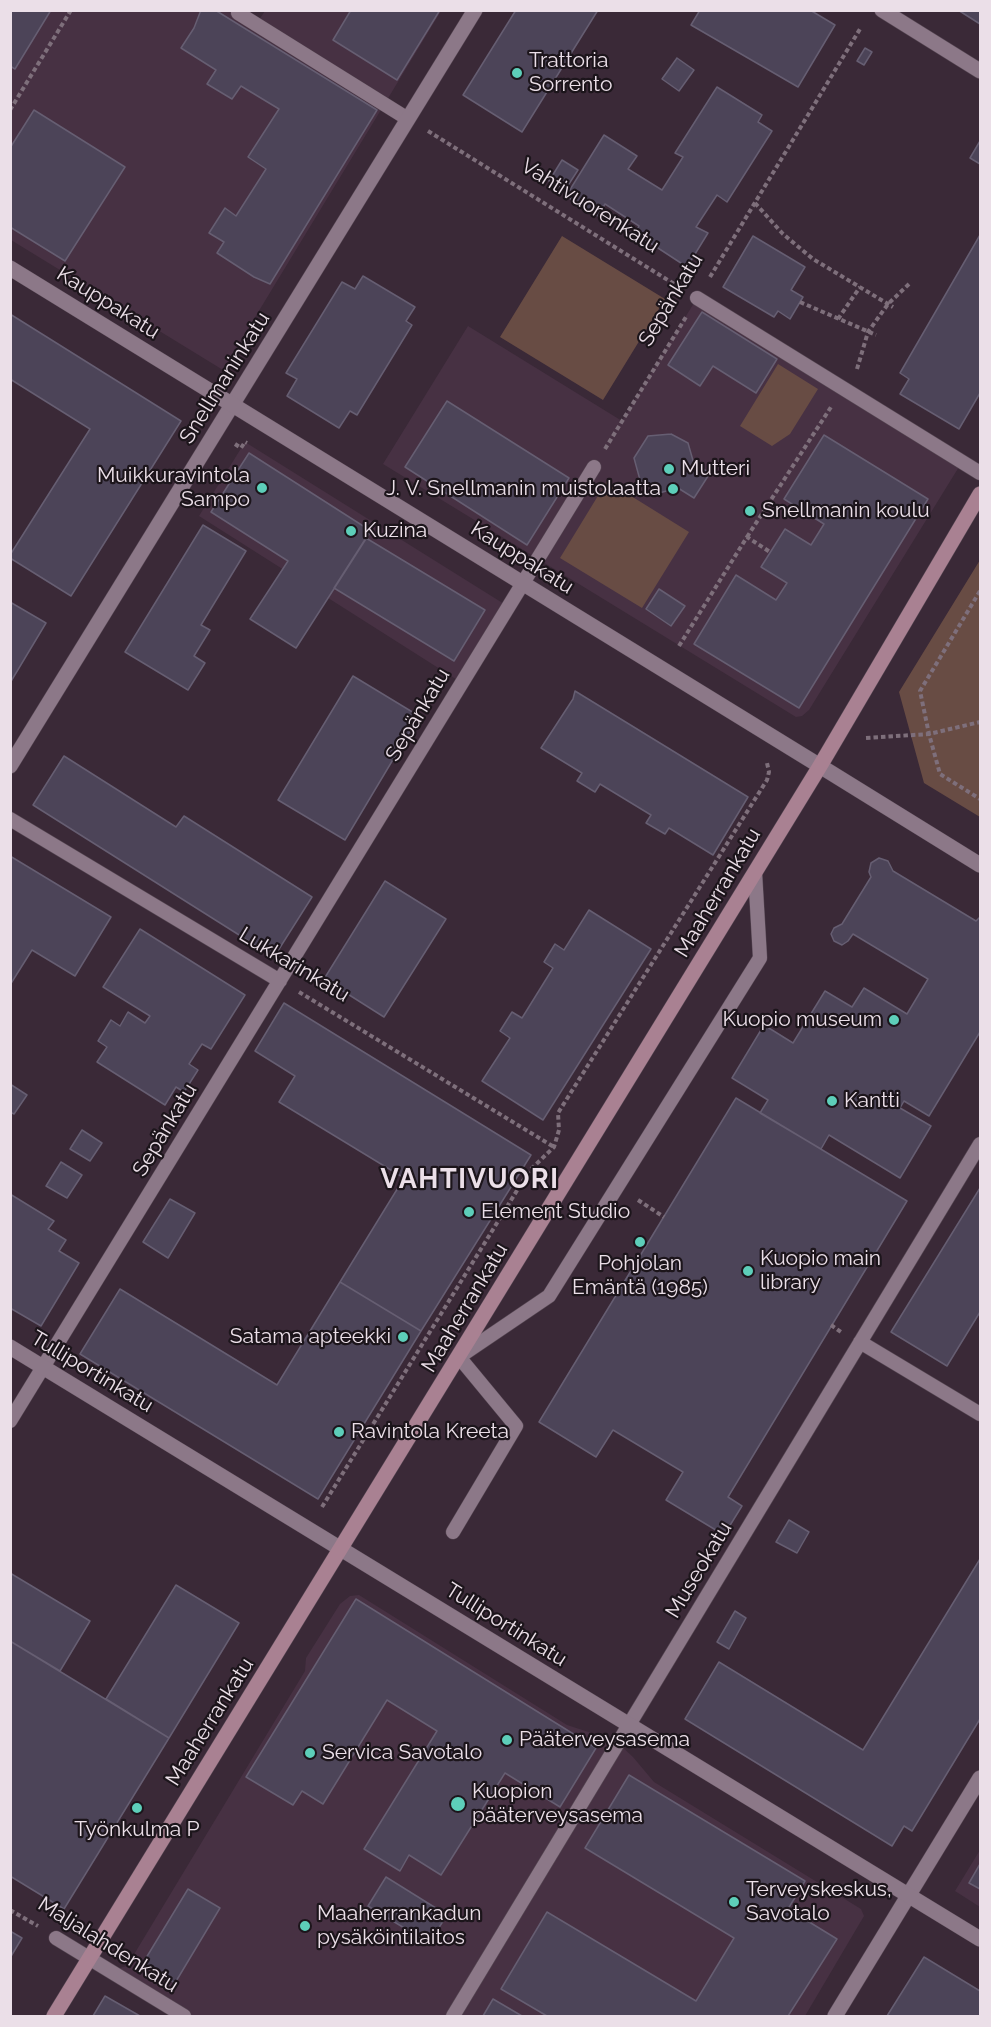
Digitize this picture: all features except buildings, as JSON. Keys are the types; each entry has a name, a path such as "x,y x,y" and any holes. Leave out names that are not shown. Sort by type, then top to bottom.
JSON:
{"main road":[{"name":"Maaherrankatu","path":"54,2016 820,766 981,494"}],"street":[{"name":"Snellmaninkatu","path":"10,766 475,10"},
{"path":"882,10 981,71"},
{"name":"Kauppakatu","path":"10,268 981,865"},
{"name":"Tulliportinkatu","path":"10,1347 981,1939"},
{"path":"835,2016 981,1779"}],"lane":[{"path":"238,13 408,119"},
{"path":"697,298 981,473"},
{"name":"Sepänkatu","path":"10,1421 594,467"},
{"name":"Lukkarinkatu","path":"10,819 280,981"},
{"path":"453,1532 516,1426 459,1357 549,1296 760,958 755,872"},
{"name":"Museokatu","path":"453,2016 981,1144"},
{"path":"860,1342 981,1414"},
{"name":"Maljalahdenkatu","path":"56,1938 184,2016"}],"path":[{"path":"10,110 71,10"},
{"name":"Sepänkatu","path":"594,467 860,29"},
{"name":"Vahtivuorenkatu","path":"408,119 697,298"},
{"path":"755,203 783,234 813,259 893,307"},
{"path":"679,646 747,537 846,390 868,332 888,304 909,284"},
{"path":"838,319 860,286"},
{"path":"800,302 876,335"},
{"path":"241,448 245,442 249,444"},
{"path":"747,537 770,552"},
{"path":"981,591 920,691 940,774 981,799"},
{"path":"866,738 929,734 981,722"},
{"path":"322,1507 529,1171 554,1147 558,1130 558,1113 767,780 768,764 758,758"},
{"name":"Lukkarinkatu","path":"280,981 554,1147"},
{"path":"637,1200 664,1216"},
{"path":"831,1325 842,1332"},
{"name":"Maljalahdenkatu","path":"10,1910 56,1938"}],"shaded area":[{"path":"10,11 234,11 256,24 265,11 441,11 223,370 11,240"},
{"path":"562,236 665,299 603,400 500,337"},
{"name":"Snellmanin koulu","path":"697,298 962,462 809,710 802,716 796,717 383,464 468,326 622,421"},
{"path":"778,364 818,389 790,434 772,446 740,426"},
{"path":"245,442 509,607 462,683 199,516"},
{"path":"607,481 689,532 642,608 560,558"},
{"path":"980,560 980,817 924,783 899,692"},
{"name":"Kuopion pääterveysasema","path":"359,1595 567,1725 619,1744 654,1782 861,1909 864,1916 805,2016 184,2016 109,1971 127,1966 305,1671 306,1658 340,1604 350,1596"},
{"path":"980,1850 980,1907 955,1891"}],"place":[{"name":"Trattoria Sorrento","path":"517,73"},
{"name":"Mutteri","path":"669,469"},
{"name":"Muikkuravintola Sampo","path":"262,488"},
{"name":"J. V. Snellmanin muistolaatta","path":"673,489"},
{"name":"Snellmanin koulu","path":"750,511"},
{"name":"Kuzina","path":"351,531"},
{"name":"Kuopio museum","path":"894,1020"},
{"name":"Kantti","path":"832,1101"},
{"name":"Element Studio","path":"469,1212"},
{"name":"Pohjolan Emäntä (1985)","path":"640,1242"},
{"name":"Kuopio main library","path":"748,1271"},
{"name":"Satama apteekki","path":"403,1337"},
{"name":"Ravintola Kreeta","path":"339,1432"},
{"name":"Pääterveysasema","path":"507,1740"},
{"name":"Servica Savotalo","path":"310,1753"},
{"name":"Kuopion pääterveysasema","path":"458,1804"},
{"name":"Työnkulma P","path":"137,1808"},
{"name":"Terveyskeskus, Savotalo","path":"734,1902"},
{"name":"Maaherrankadun pysäköintilaitos","path":"305,1926"}],"district":[{"name":"VAHTIVUORI","path":"470,1180"}]}
